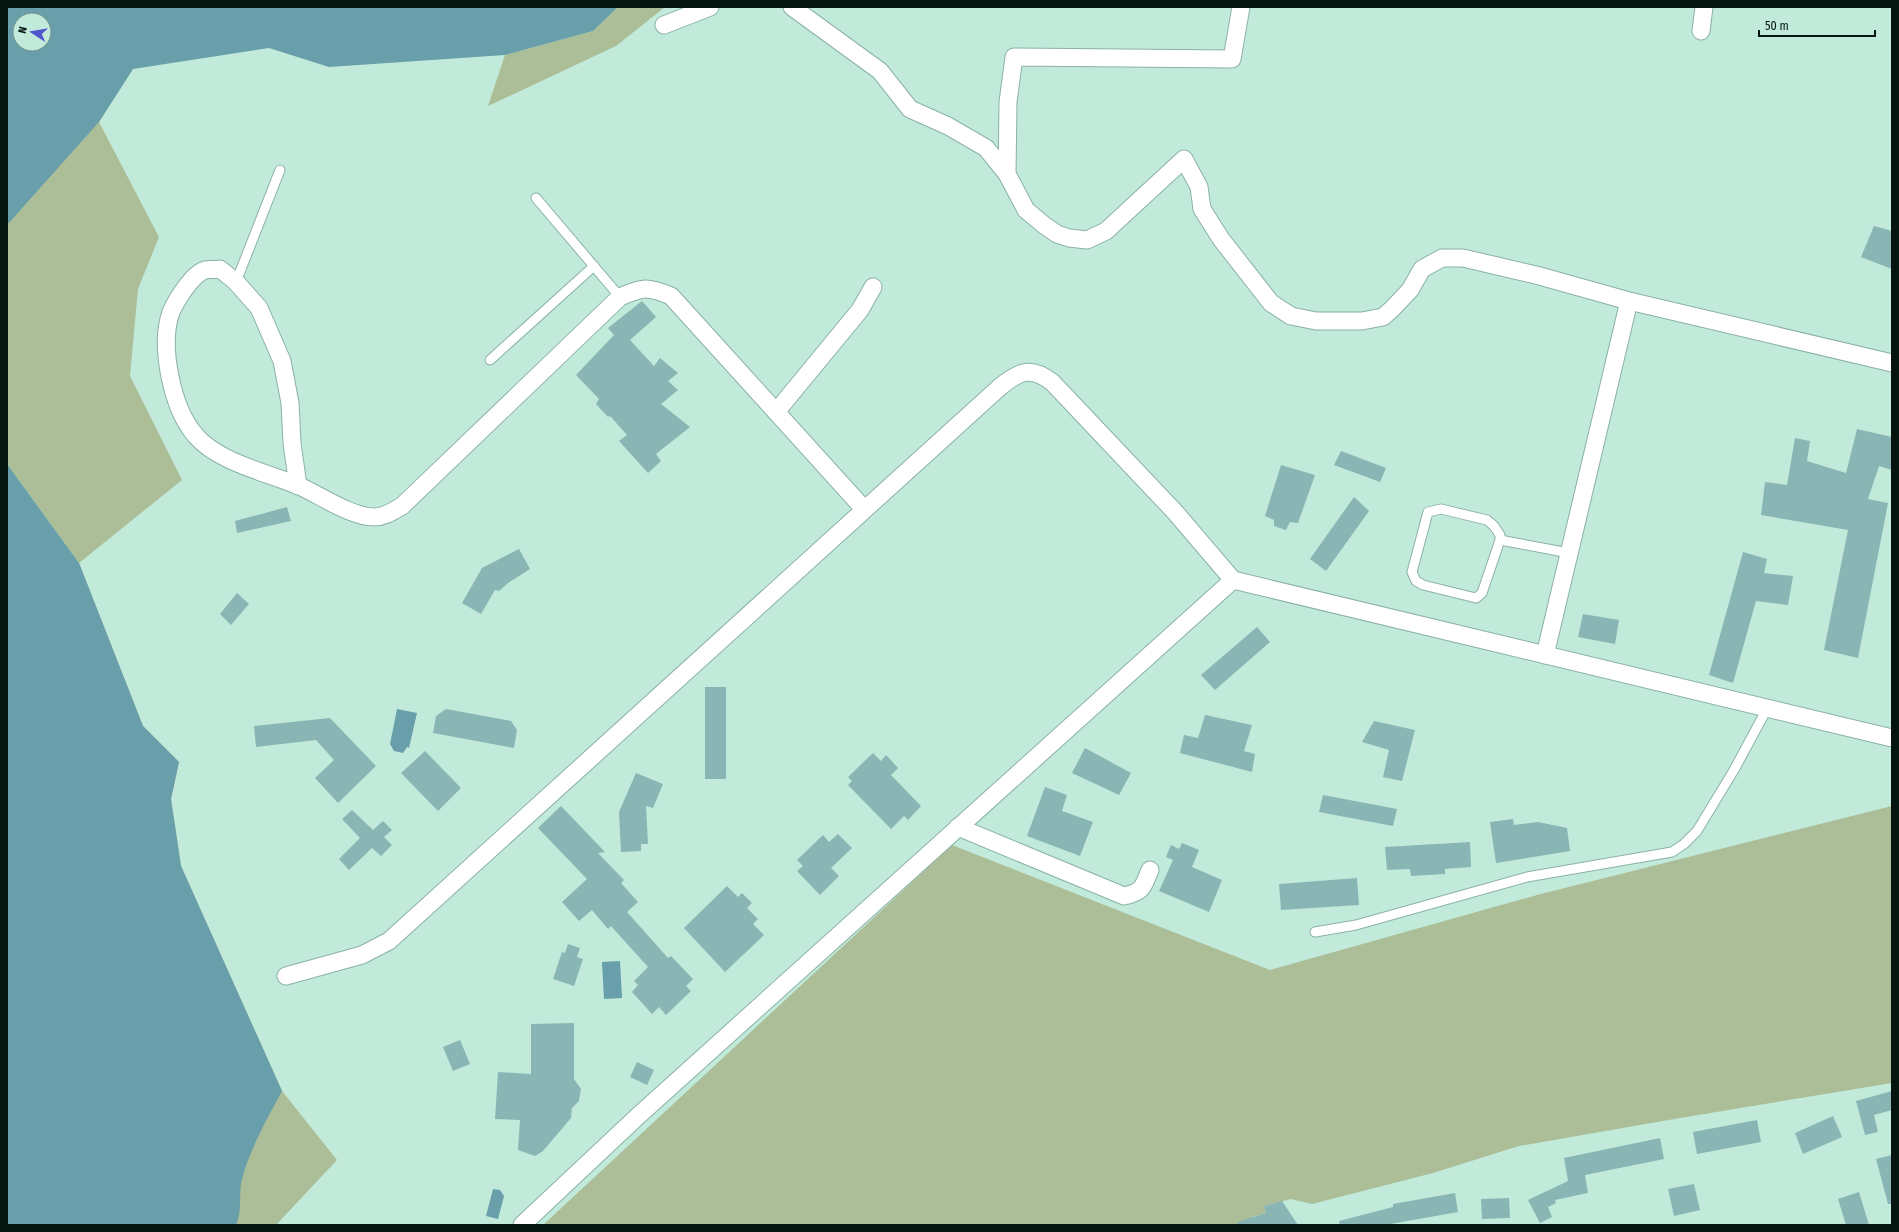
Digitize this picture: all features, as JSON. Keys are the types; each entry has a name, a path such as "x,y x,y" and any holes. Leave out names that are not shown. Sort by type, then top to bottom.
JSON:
{"street":[{"path":"664,26 710,7"},
{"path":"792,7 880,71 910,109 948,126 986,148 1007,174 1026,210 1057,234 1069,238 1087,240 1106,231 1184,159 1199,187 1202,209 1221,239 1270,303 1291,316 1316,321 1362,321 1383,317 1410,290 1422,269 1442,258 1463,258 1536,275 1629,301 1892,363"},
{"path":"1007,174 1008,102 1014,57 1232,59 1241,7"},
{"path":"1701,31 1704,7"},
{"path":"298,486 292,444 290,403 282,361 259,308 236,282 220,269 205,270 191,280 172,312 167,337 169,371 180,410 196,436 217,452 246,467 298,486 357,514 374,517 387,514 402,506 620,297 640,288 659,291 671,296 864,509"},
{"path":"776,412 860,310 873,287"},
{"path":"1545,655 1629,301"},
{"path":"286,976 362,955 389,941 864,509 1016,375 1028,372 1040,373 1052,382 1175,512 1233,580 1768,707 1892,738"},
{"path":"522,1225 638,1116 1233,580"},
{"path":"958,827 1124,896 1136,894 1142,889 1150,870"}],"lane":[{"path":"236,282 280,170"},
{"path":"536,198 620,297"},
{"path":"490,360 594,266"},
{"path":"1441,509 1487,520 1494,526 1500,535 1500,540 1482,593 1476,598 1423,585 1416,581 1412,572 1428,512 1441,509"},
{"path":"1500,540 1569,553"},
{"path":"1315,932 1356,925 1527,877 1672,852 1684,844 1697,831 1734,770 1768,707"}],"green space":[{"path":"618,7 665,7 616,46 488,106 505,55 593,31"},
{"path":"133,69 99,122 159,237 138,289 130,376 182,480 79,563 7,464 7,99"},
{"path":"79,563 143,726 179,762 171,799 181,866 282,1091 337,1160 276,1225 7,1225 7,1178"},
{"path":"1892,806 1892,1083 1519,1146 1433,1173 1312,1204 1291,1199 1264,1206 1266,1213 1252,1217 1254,1225 543,1225 952,845 1270,970 1537,895"}],"water":[{"path":"7,7 618,7 593,31 505,55 329,67 269,48 133,69 99,122 7,225"},
{"path":"7,464 79,563 143,726 179,762 171,799 181,866 282,1091 259,1134 245,1168 241,1185 239,1214 236,1225 7,1225"},
{"path":"397,709 417,713 409,748 407,747 403,753 394,751 390,744"},
{"path":"620,961 622,998 604,999 602,962"},
{"path":"493,1189 500,1190 504,1196 498,1219 486,1216"}],"building":[{"path":"1874,226 1892,231 1892,269 1861,257"},
{"path":"642,301 656,317 630,340 654,366 660,358 678,373 668,381 678,390 661,404 690,427 656,454 661,461 648,473 619,441 627,435 610,416 608,417 596,404 599,399 576,375 614,335 608,328"},
{"path":"1857,429 1892,437 1892,470 1879,466 1868,499 1888,503 1858,658 1824,650 1848,530 1761,515 1765,482 1787,485 1795,438 1810,441 1807,461 1846,473"},
{"path":"1341,451 1386,468 1380,482 1334,465"},
{"path":"1281,465 1315,475 1298,523 1290,522 1286,530 1274,526 1274,520 1265,516"},
{"path":"1354,497 1369,511 1326,571 1310,559"},
{"path":"287,507 291,521 237,533 235,521"},
{"path":"519,549 530,569 508,583 499,591 495,590 481,614 462,603 482,568"},
{"path":"1743,552 1767,559 1764,573 1793,576 1788,605 1756,601 1733,683 1709,675"},
{"path":"237,593 249,604 231,625 220,614"},
{"path":"1583,614 1619,620 1615,644 1578,637"},
{"path":"1257,627 1270,642 1215,690 1201,675"},
{"path":"705,687 726,687 726,779 705,779"},
{"path":"446,709 511,721 517,730 514,748 433,733 436,716"},
{"path":"1205,715 1252,725 1244,751 1255,754 1252,772 1180,753 1184,735 1198,738"},
{"path":"330,718 376,766 338,803 315,778 334,760 316,740 256,747 254,726"},
{"path":"1374,721 1415,730 1402,781 1383,777 1389,750 1362,742"},
{"path":"1085,748 1131,773 1119,795 1072,773"},
{"path":"425,751 461,788 438,811 401,773"},
{"path":"873,753 881,761 886,755 898,768 891,775 921,806 908,820 904,816 891,829 848,785 852,781 848,777"},
{"path":"636,773 663,784 653,808 646,806 648,844 641,844 641,851 621,852 619,812"},
{"path":"1045,787 1067,795 1062,811 1093,822 1080,856 1027,836"},
{"path":"1323,795 1397,809 1393,826 1319,812"},
{"path":"561,806 605,852 598,853 624,880 621,883 638,902 627,912 668,958 671,956 693,979 686,986 691,991 666,1015 659,1007 652,1014 632,992 638,985 634,981 648,967 611,926 608,929 592,910 579,921 562,902 587,879 538,828"},
{"path":"352,810 373,830 383,821 392,830 384,837 392,845 381,856 372,848 349,870 339,859 360,838 342,819"},
{"path":"1513,819 1514,825 1538,822 1567,828 1570,851 1496,863 1490,822"},
{"path":"838,834 852,848 831,868 839,876 820,895 797,871 803,866 797,860 823,835 829,842"},
{"path":"1470,842 1471,867 1445,869 1445,874 1411,876 1410,869 1387,870 1385,847"},
{"path":"1182,843 1199,850 1192,867 1222,880 1209,912 1159,891 1173,860 1166,857 1171,845 1179,849"},
{"path":"1357,878 1359,905 1281,910 1279,884"},
{"path":"727,886 738,897 742,893 752,903 747,908 758,919 753,924 764,935 725,972 684,928"},
{"path":"568,944 580,948 577,957 583,959 574,986 553,979 562,952 565,953"},
{"path":"574,1023 574,1079 581,1089 579,1101 572,1108 571,1118 543,1151 535,1156 518,1150 520,1120 495,1119 498,1072 531,1074 531,1024"},
{"path":"460,1040 470,1064 453,1071 443,1047"},
{"path":"637,1062 654,1070 647,1085 630,1077"},
{"path":"1892,1091 1892,1110 1874,1115 1878,1132 1865,1135 1856,1101"},
{"path":"1833,1116 1842,1137 1803,1154 1795,1133"},
{"path":"1757,1120 1761,1142 1697,1154 1693,1132"},
{"path":"1660,1138 1664,1159 1585,1175 1588,1193 1555,1200 1556,1203 1548,1207 1552,1217 1540,1223 1528,1200 1568,1181 1564,1158"},
{"path":"1892,1155 1892,1204 1888,1204 1876,1159"},
{"path":"1694,1184 1700,1210 1674,1216 1668,1189"},
{"path":"1859,1192 1869,1225 1846,1225 1838,1199"},
{"path":"1455,1193 1458,1212 1385,1225 1340,1225 1339,1221 1393,1207 1393,1204"},
{"path":"1509,1198 1510,1218 1482,1219 1481,1199"},
{"path":"1282,1201 1298,1225 1237,1225 1237,1222 1266,1213 1264,1206"}]}
